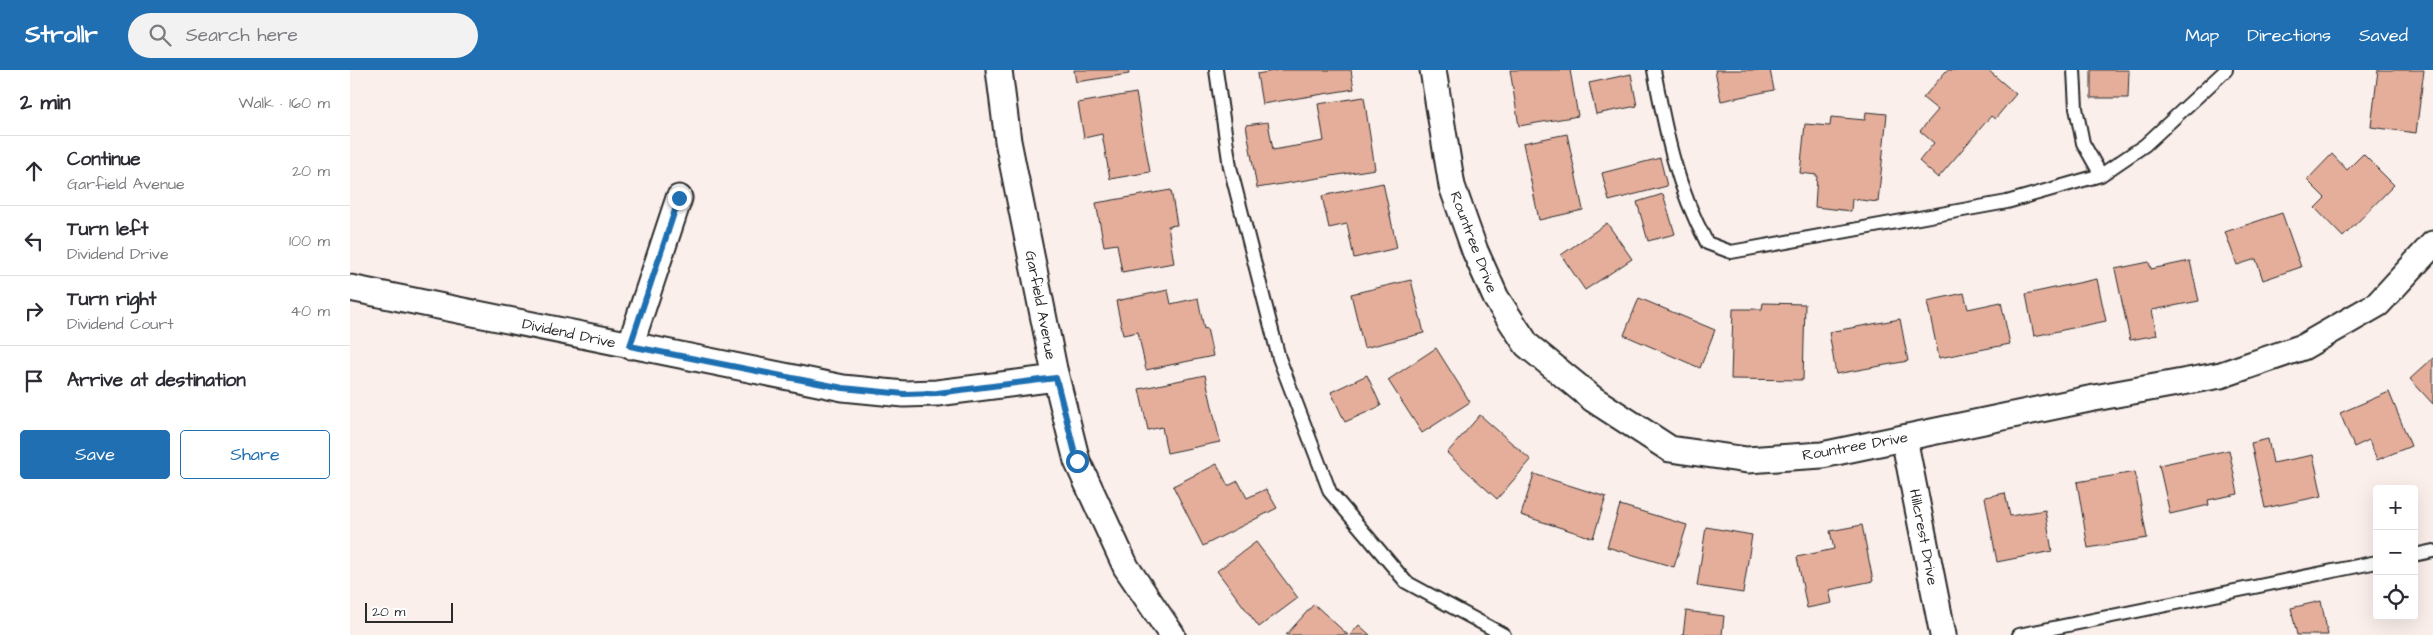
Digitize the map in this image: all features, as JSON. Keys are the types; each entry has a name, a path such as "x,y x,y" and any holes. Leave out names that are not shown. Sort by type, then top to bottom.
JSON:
{"street":[{"name":"Garfield Avenue","path":"999,70 1008,140 1056,378 1077,461 1126,567 1172,635"},
{"name":"Rountree Drive","path":"1433,70 1452,186 1475,251 1496,298 1527,344 1593,399 1670,449 1747,460 1822,455 2089,399 2222,374 2303,347 2378,304 2433,244"},
{"path":"630,346 679,198"},
{"name":"Dividend Drive","path":"350,288 843,388 881,392 937,393 1056,378"},
{"name":"Hillcrest Drive","path":"1904,438 1943,635"}],"lane":[{"path":"1216,70 1230,167 1279,358 1330,492 1406,582 1504,635"},
{"path":"1654,70 1667,143 1692,215 1707,243 1731,252 2007,202 2102,175 2145,145 2226,70"},
{"path":"2074,70 2076,108 2083,143 2102,175"},
{"path":"2418,554 2433,551"},
{"path":"2019,635 2373,563"}],"building":[{"path":"1074,70 1128,70 1129,74 1076,82"},
{"path":"1279,70 1351,70 1354,89 1262,104 1257,74"},
{"path":"1510,70 1570,70 1578,116 1519,126"},
{"path":"1715,70 1770,70 1774,90 1721,101"},
{"path":"1947,70 1988,70 2016,94 1995,119 1991,116 1938,178 1919,161 1934,143 1920,131 1938,110 1923,98"},
{"path":"2091,70 2129,70 2128,98 2091,98"},
{"path":"2378,70 2424,70 2416,133 2371,127"},
{"path":"1631,74 1637,106 1596,114 1589,83"},
{"path":"1136,93 1150,172 1110,179 1102,134 1084,138 1078,103"},
{"path":"1364,97 1375,169 1257,188 1246,125 1268,122 1273,150 1324,141 1318,104"},
{"path":"1866,112 1887,114 1878,202 1852,199 1851,211 1815,207 1817,175 1800,173 1805,124 1830,126 1831,117 1865,120"},
{"path":"1567,134 1583,210 1539,220 1523,143"},
{"path":"2332,154 2347,170 2363,154 2394,185 2343,237 2315,208 2325,198 2307,180"},
{"path":"1660,158 1667,186 1609,201 1602,173"},
{"path":"1383,183 1397,248 1354,258 1347,224 1329,228 1322,196"},
{"path":"1171,190 1177,225 1168,226 1174,263 1122,272 1117,244 1104,246 1096,203"},
{"path":"1663,194 1675,234 1648,241 1637,202"},
{"path":"2282,213 2301,267 2263,280 2256,259 2237,265 2225,232"},
{"path":"1607,223 1632,259 1585,290 1561,255"},
{"path":"2190,261 2199,301 2152,310 2157,335 2130,340 2115,269 2149,262 2151,269"},
{"path":"2097,279 2106,321 2034,336 2026,294"},
{"path":"1411,280 1424,333 1364,348 1351,294"},
{"path":"1168,290 1171,304 1198,298 1204,329 1207,328 1213,356 1146,370 1138,332 1123,335 1116,301"},
{"path":"1964,293 1968,309 2001,302 2010,344 1939,358 1927,301"},
{"path":"1639,298 1715,330 1700,368 1624,335"},
{"path":"1763,303 1805,304 1803,380 1731,379 1733,309 1762,309"},
{"path":"1900,319 1908,361 1836,374 1829,332"},
{"path":"1436,348 1470,402 1422,433 1388,380"},
{"path":"2433,358 2433,404 2410,379"},
{"path":"1205,375 1220,442 1167,453 1162,427 1148,430 1139,389"},
{"path":"1367,375 1381,406 1345,422 1331,392"},
{"path":"2389,392 2411,446 2377,460 2369,440 2354,447 2340,413"},
{"path":"1480,415 1531,460 1497,499 1447,453"},
{"path":"2268,439 2273,463 2313,455 2322,496 2265,508 2251,443"},
{"path":"2229,450 2238,494 2208,500 2209,505 2170,514 2159,465"},
{"path":"1217,464 1228,486 1238,481 1247,498 1266,489 1277,508 1203,546 1173,486"},
{"path":"2135,472 2147,538 2088,548 2077,482"},
{"path":"1534,474 1606,497 1593,538 1521,515"},
{"path":"2005,493 2010,516 2045,510 2052,551 1997,562 1985,497"},
{"path":"1620,505 1687,525 1674,567 1607,547"},
{"path":"1862,525 1873,581 1829,590 1832,603 1807,608 1797,557 1834,549 1830,531"},
{"path":"1706,527 1752,535 1743,593 1697,586"},
{"path":"1256,542 1298,598 1259,627 1217,571"},
{"path":"2321,601 2328,635 2297,635 2291,608"},
{"path":"1314,604 1348,635 1286,635"},
{"path":"1686,611 1724,616 1722,635 1683,635"},
{"path":"1359,625 1370,635 1350,635"}],"route":[{"path":"679,198 630,346 843,388 873,392 904,394 937,393 1056,378 1077,461"}]}
